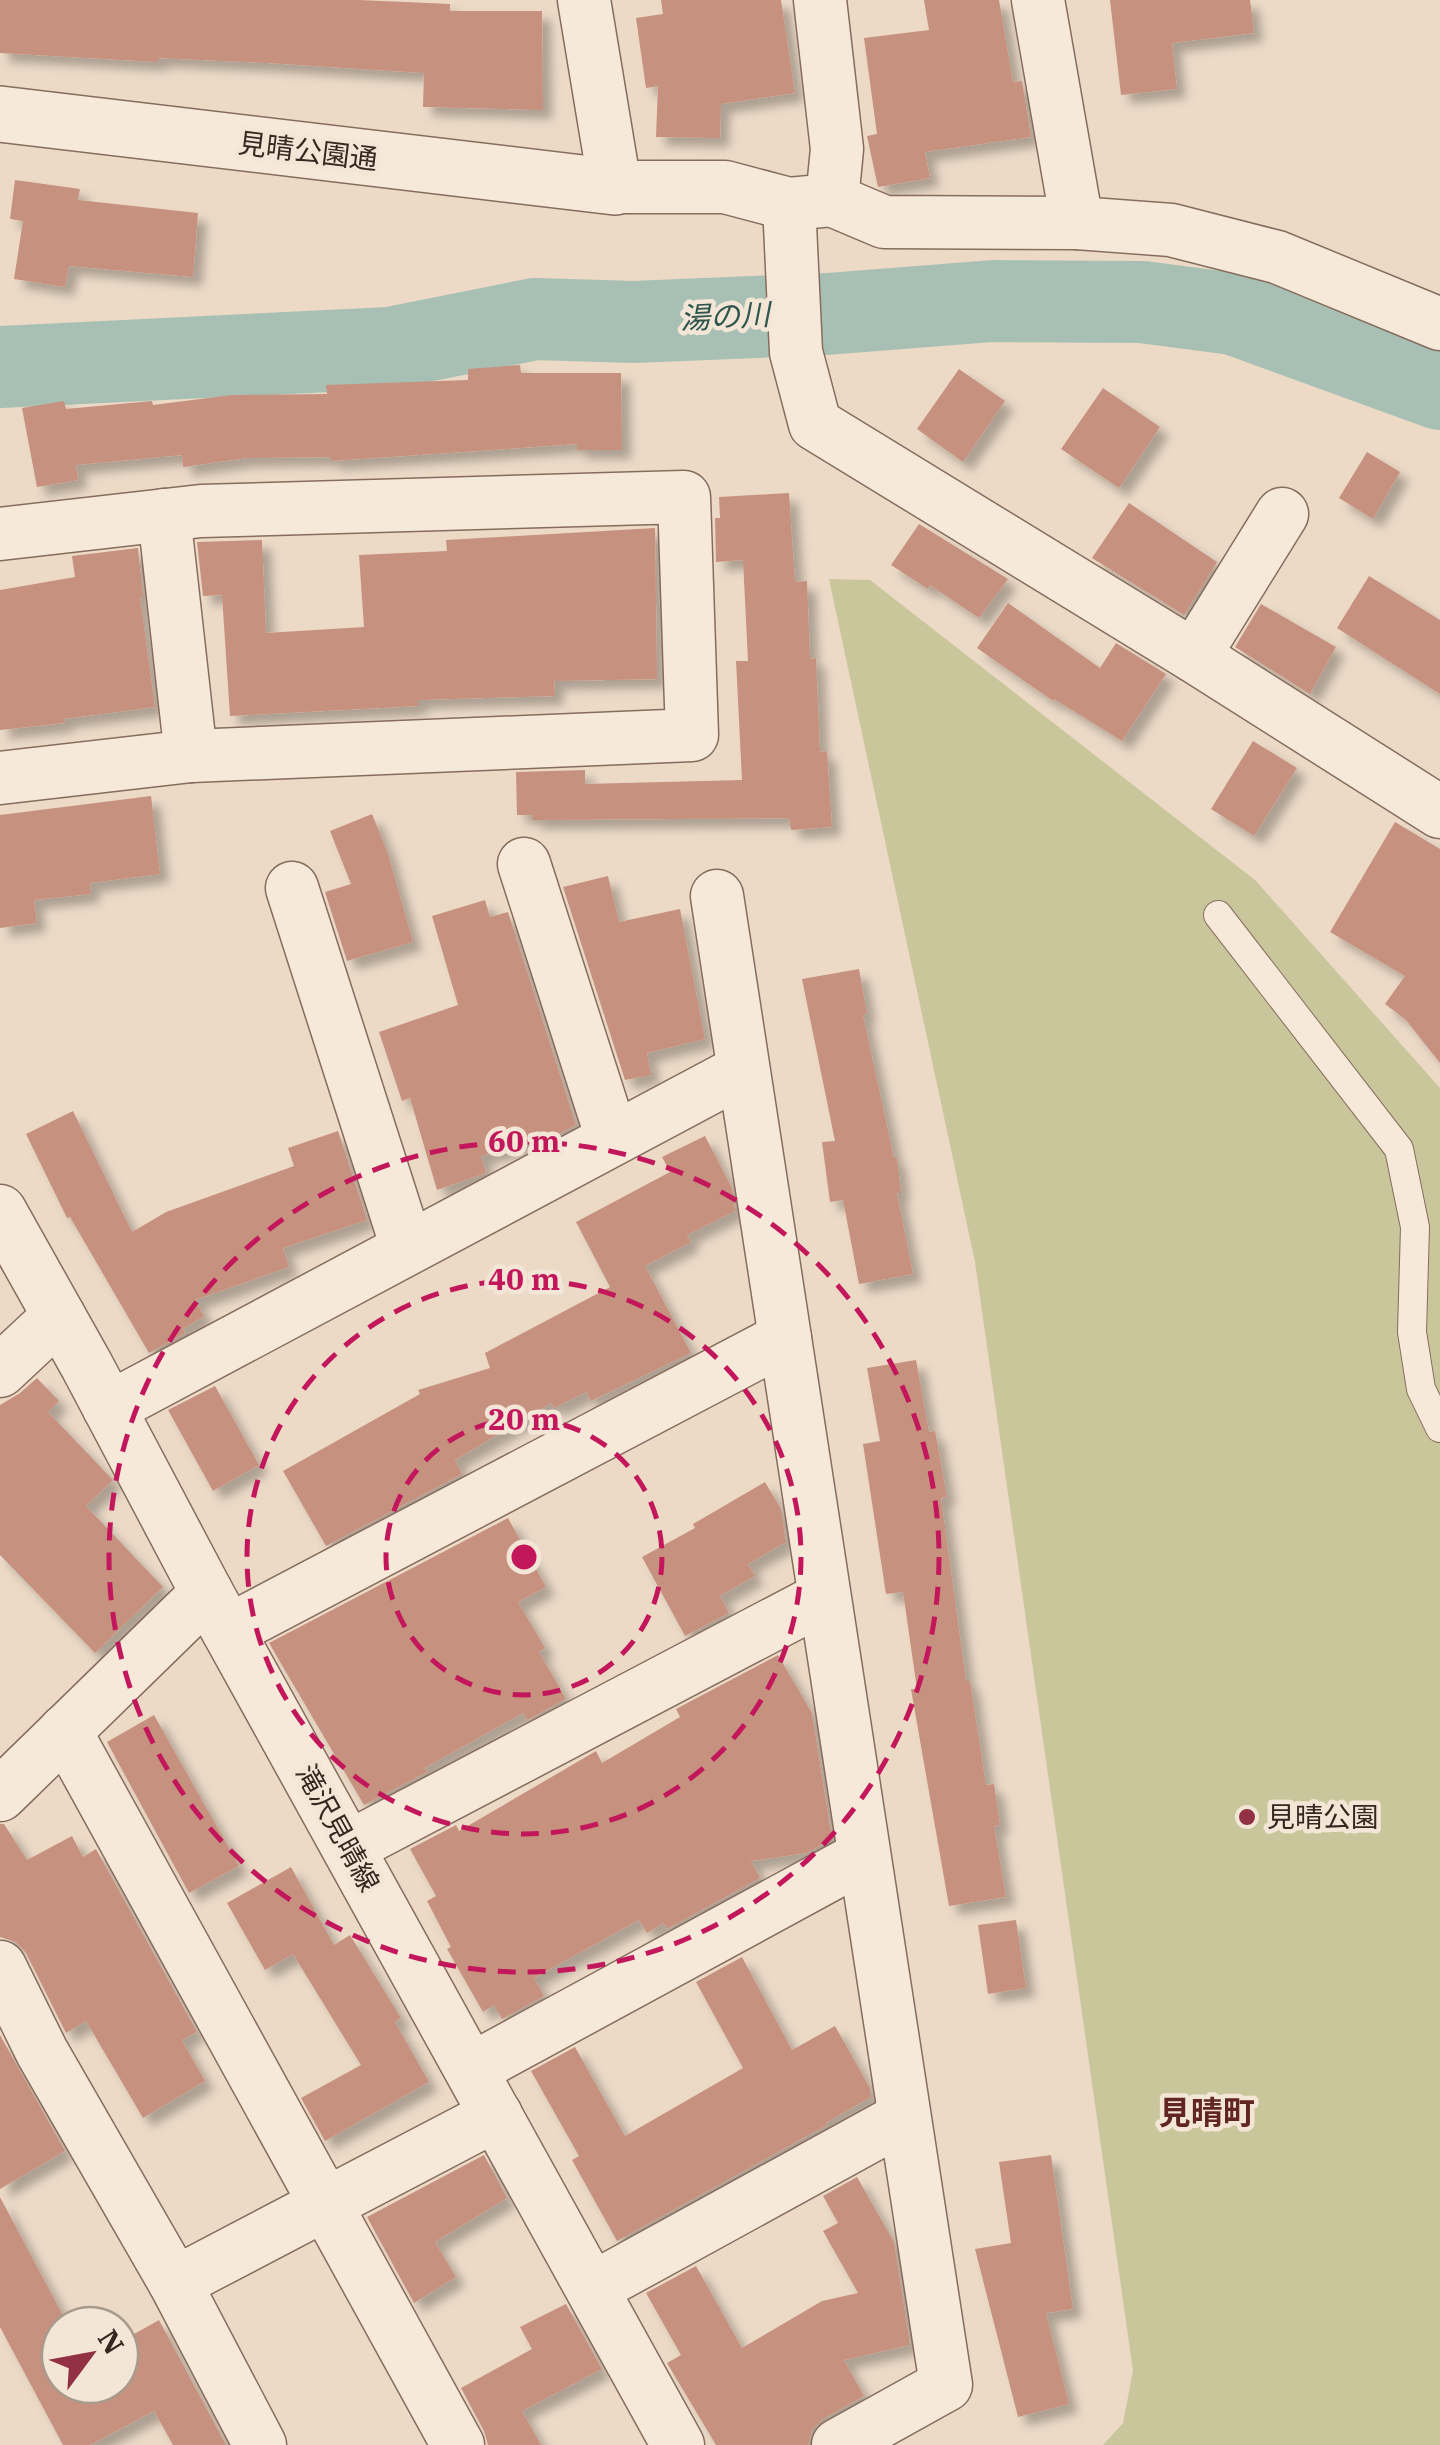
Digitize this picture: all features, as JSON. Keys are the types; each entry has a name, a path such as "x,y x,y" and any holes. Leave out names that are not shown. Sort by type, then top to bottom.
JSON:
{"street":[{"path":"584,0 615,187 725,187 810,202 884,222 1077,224 1171,230 1277,257 1440,324"},
{"path":"820,0 838,149 810,202 791,284 796,352 815,424 1440,812"},
{"path":"1038,0 1077,224"},
{"name":"見晴公園通","path":"0,114 615,187"},
{"path":"0,534 164,515 684,497 692,735 191,756 0,778"},
{"path":"1194,656 1282,514"},
{"path":"164,515 191,756"},
{"path":"524,864 612,1138"},
{"path":"292,888 407,1247"},
{"path":"717,896 902,2118 946,2384 838,2445"},
{"path":"109,1408 742,1070"},
{"name":"滝沢見晴線","path":"0,1211 678,2445"},
{"path":"0,1370 59,1316"},
{"path":"0,1795 65,1732 218,1612 785,1338"},
{"path":"349,1847 823,1598"},
{"path":"65,1732 458,2445"},
{"path":"472,2069 864,1856"},
{"path":"0,1967 42,2052 175,2283 260,2445"},
{"path":"175,2283 496,2115"},
{"path":"593,2288 902,2118"}],"lane":[{"path":"1218,914 1399,1149 1415,1227 1412,1332 1421,1389 1440,1428"}],"shaded area":[{"name":"見晴公園","path":"829,579 870,580 1255,880 1440,1088 1440,2445 1103,2445 1123,2423 1133,2371 975,1262"}],"building":[{"path":"0,0 359,0 450,4 450,11 542,11 543,110 423,107 424,73 0,53"},
{"path":"661,0 781,0 795,93 721,104 720,138 656,137 658,86 646,88 636,18 663,14"},
{"path":"924,0 999,0 1013,82 1022,81 1031,137 925,152 930,178 878,187 867,136 877,134 864,38 929,30"},
{"path":"1110,0 1250,0 1254,33 1172,43 1177,89 1121,95"},
{"path":"15,180 80,189 78,200 198,213 193,277 69,266 65,287 14,279 23,221 10,219"},
{"path":"520,365 521,373 621,373 622,450 577,450 577,444 331,461 331,457 247,458 183,467 182,455 76,465 78,480 37,487 22,408 64,401 66,409 152,401 153,405 232,395 327,394 326,385 468,380 468,369"},
{"path":"959,369 1005,401 963,462 917,429"},
{"path":"1103,388 1160,427 1119,488 1061,449"},
{"path":"1367,452 1400,472 1373,519 1339,498"},
{"path":"789,493 795,582 807,581 810,659 816,658 820,752 827,751 832,827 791,830 789,818 532,820 533,815 517,815 516,772 585,770 585,784 742,780 736,661 748,661 743,560 716,562 715,518 720,518 719,497"},
{"path":"1129,503 1217,562 1184,615 1092,558"},
{"path":"919,524 1008,579 979,618 891,565"},
{"path":"655,528 657,679 554,681 555,696 418,700 418,706 230,716 222,595 203,596 197,542 262,540 266,633 364,627 359,555 447,551 446,540"},
{"path":"138,548 140,597 155,707 0,730 0,590 75,577 72,556"},
{"path":"1369,576 1440,620 1440,694 1337,628"},
{"path":"1008,603 1100,668 1116,643 1166,674 1122,741 1053,701 977,648"},
{"path":"1261,604 1336,647 1310,694 1235,647"},
{"path":"1253,741 1297,768 1254,836 1211,809"},
{"path":"151,796 160,874 90,883 91,894 34,900 37,923 0,928 0,815"},
{"path":"372,814 388,854 413,942 347,961 325,892 351,884 330,831"},
{"path":"1395,822 1440,849 1440,1063 1406,1020 1385,1004 1405,976 1330,932"},
{"path":"608,876 619,922 680,909 705,1039 647,1053 651,1075 625,1080 563,887"},
{"path":"485,900 490,917 508,912 576,1125 559,1134 481,1156 486,1173 437,1190 410,1098 402,1101 379,1032 458,1005 432,916"},
{"path":"859,969 867,1014 863,1015 897,1158 901,1193 897,1193 913,1274 859,1284 843,1200 830,1202 822,1142 835,1141 802,979"},
{"path":"73,1111 132,1232 166,1212 294,1166 288,1148 338,1131 367,1220 283,1248 289,1267 195,1300 204,1316 183,1329 185,1333 149,1353 70,1217 67,1218 26,1134"},
{"path":"705,1136 732,1188 735,1211 687,1235 691,1242 645,1266 691,1353 591,1401 586,1392 554,1408 551,1403 455,1460 462,1474 326,1546 283,1471 420,1394 418,1390 490,1368 485,1353 610,1287 576,1222 670,1172 662,1157"},
{"path":"916,1360 929,1432 935,1431 947,1497 941,1498 966,1681 970,1681 986,1785 994,1784 1000,1825 994,1826 1006,1897 949,1906 911,1689 917,1689 903,1592 886,1594 863,1444 880,1441 867,1368"},
{"path":"37,1378 59,1401 48,1412 113,1480 86,1506 163,1587 95,1653 0,1555 0,1405"},
{"path":"215,1386 259,1465 213,1491 168,1410"},
{"path":"765,1482 781,1509 786,1542 748,1564 755,1576 720,1596 729,1613 685,1636 642,1557"},
{"path":"508,1518 546,1587 518,1602 545,1648 539,1652 566,1699 527,1720 523,1713 364,1805 269,1643"},
{"path":"778,1655 812,1713 832,1839 807,1853 751,1861 760,1878 667,1929 664,1923 647,1933 639,1920 534,1978 544,1996 502,2019 494,2005 483,2012 447,1949 451,1947 427,1901 436,1896 410,1849 456,1825 459,1831 596,1751 602,1763 680,1717 676,1709"},
{"path":"154,1715 239,1866 189,1893 107,1742"},
{"path":"0,1824 4,1824 27,1860 72,1836 83,1857 96,1849 197,2032 182,2040 205,2081 143,2118 86,2021 66,2033 26,1953 16,1942 0,1937"},
{"path":"291,1867 334,1945 350,1935 401,2018 395,2022 429,2082 325,2141 301,2098 361,2065 293,1954 265,1970 227,1903"},
{"path":"1016,1920 1026,1988 988,1994 978,1925"},
{"path":"742,1957 792,2050 835,2026 870,2088 871,2097 617,2241 572,2160 579,2156 531,2071 575,2047 625,2136 743,2068 696,1982"},
{"path":"0,2035 65,2151 0,2189"},
{"path":"484,2155 507,2198 435,2242 456,2277 414,2303 367,2217"},
{"path":"1051,2155 1073,2309 1046,2313 1069,2404 1018,2417 975,2249 1011,2243 999,2162"},
{"path":"857,2177 894,2242 910,2345 844,2360 864,2396 823,2419 812,2430 808,2445 716,2445 667,2363 681,2355 646,2293 696,2266 742,2348 822,2301 858,2293 823,2231 838,2223 823,2196"},
{"path":"0,2197 57,2305 40,2305 40,2402 0,2327"},
{"path":"566,2304 602,2369 522,2411 541,2445 488,2445 461,2388 532,2349 520,2327"},
{"path":"159,2320 226,2445 173,2445 154,2411 90,2445 63,2445 42,2405 140,2405 140,2331"}],"waterway":[{"name":"湯の川","path":"0,367 390,348 535,319 634,322 827,314 993,301 1142,302 1234,314 1440,389"}],"place":[{"name":"見晴公園","path":"1247,1817"}],"district":[{"name":"見晴町","path":"1207,2113"}]}
